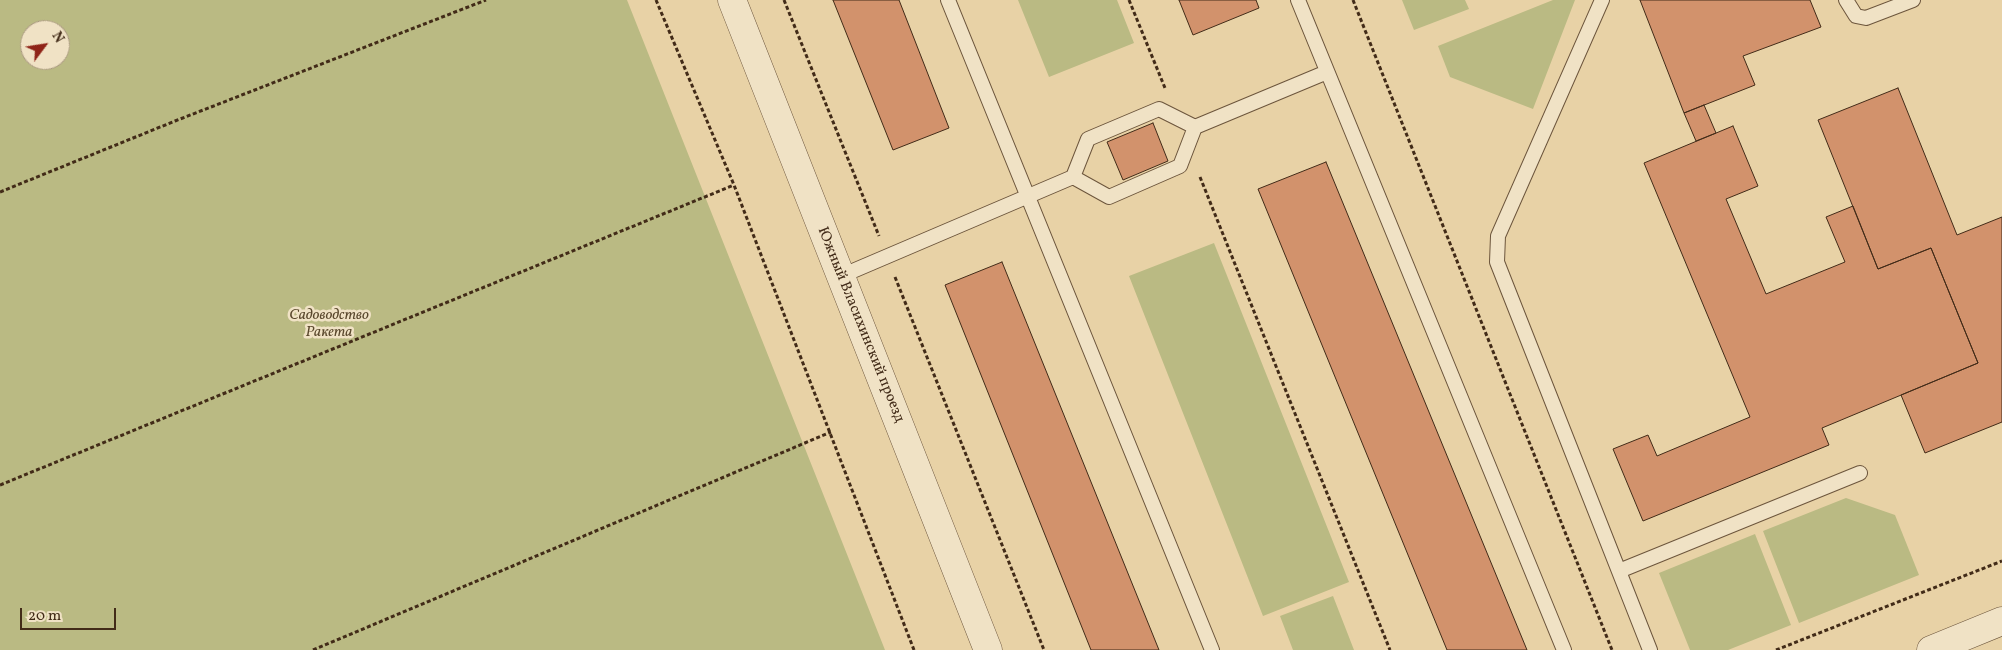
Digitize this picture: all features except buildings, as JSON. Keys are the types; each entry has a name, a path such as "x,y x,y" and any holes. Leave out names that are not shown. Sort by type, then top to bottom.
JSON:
{"street":[{"name":"Южный Власихинский проезд","path":"732,0 988,650"},
{"path":"1931,650 2002,621"}],"lane":[{"path":"948,0 1212,650"},
{"path":"1298,0 1564,650"},
{"path":"1602,0 1498,236 1497,262 1650,650"},
{"path":"1846,0 1856,16 1866,18 1913,0"},
{"path":"841,276 1073,177 1088,139 1159,109 1195,127 1327,72"},
{"path":"1073,177 1109,197 1180,166 1195,127"},
{"path":"1620,571 1860,473"}],"path":[{"path":"0,192 486,0"},
{"path":"656,0 734,184 914,650"},
{"path":"784,0 1044,650"},
{"path":"1129,0 1177,119"},
{"path":"1353,0 1612,650"},
{"path":"1188,146 1390,650"},
{"path":"0,485 734,184"},
{"path":"313,650 831,432"},
{"path":"1776,650 2002,561"}],"green space":[{"name":"Садоводство Ракета","path":"0,0 627,0 885,650 0,650"},
{"path":"1018,0 1117,0 1134,43 1049,77"},
{"path":"1402,0 1465,0 1469,9 1414,30"},
{"path":"1553,0 1575,0 1533,109 1450,77 1438,46"},
{"path":"1214,243 1349,582 1263,616 1129,276"},
{"path":"1846,498 1895,515 1919,575 1799,623 1763,531"},
{"path":"1755,534 1791,625 1728,650 1690,650 1659,573"},
{"path":"1333,596 1354,650 1293,650 1280,616"}]}
